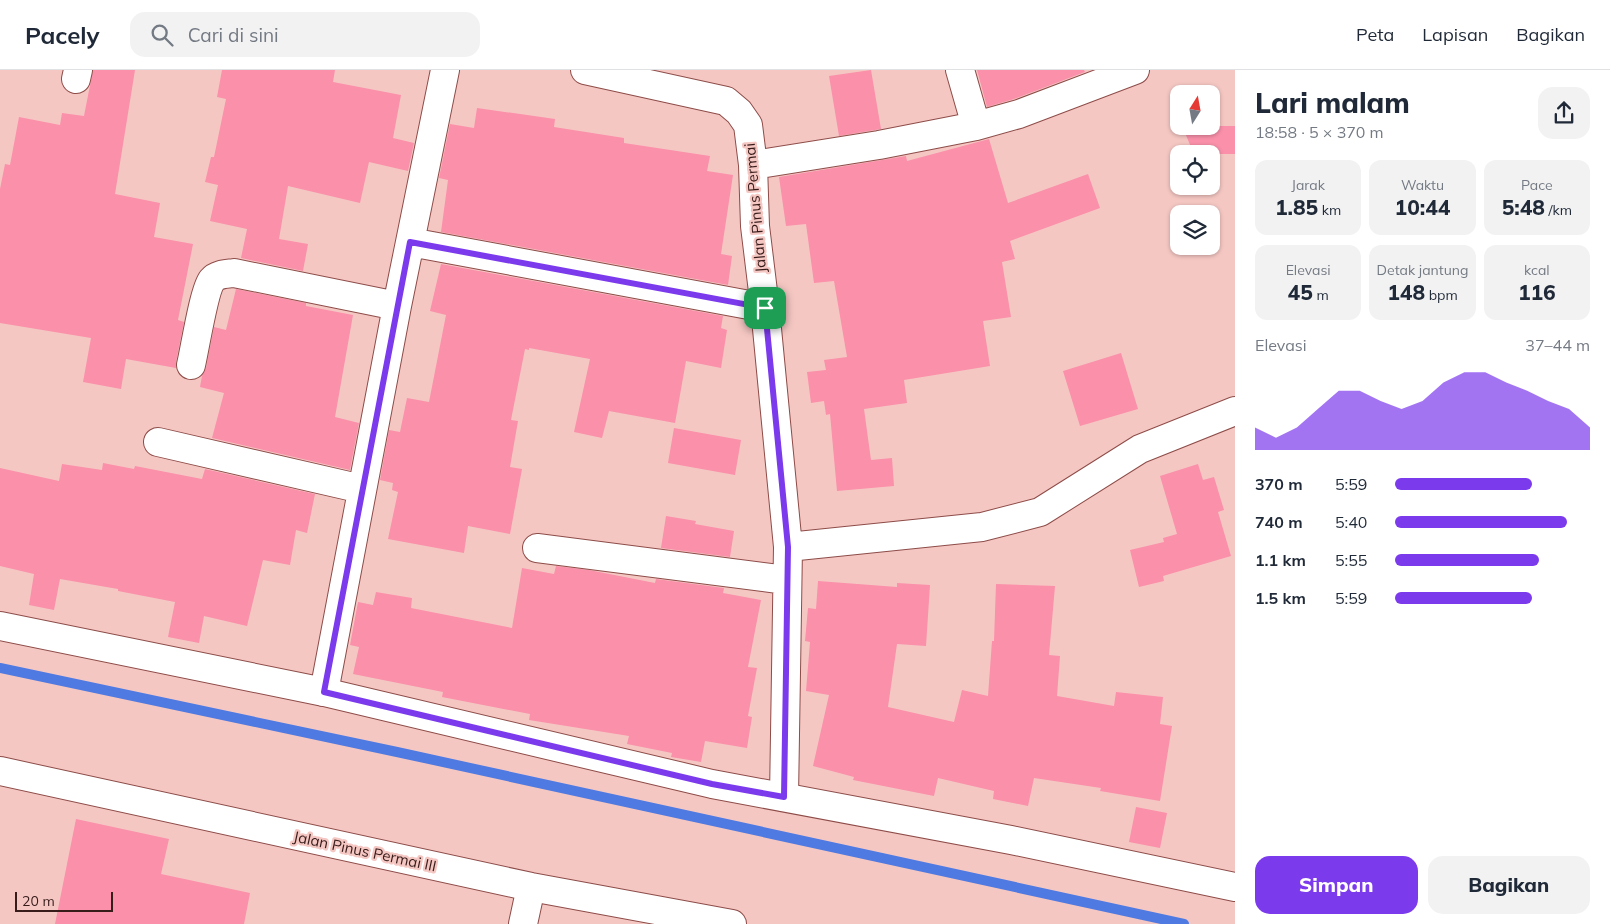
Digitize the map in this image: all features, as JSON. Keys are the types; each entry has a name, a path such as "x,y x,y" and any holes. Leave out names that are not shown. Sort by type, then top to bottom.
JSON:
{"street":[{"path":"324,692 397,306 445,70"},
{"name":"Jalan Pinus Permai","path":"585,70 726,101 739,112 748,125 753,165 755,226 765,308 788,547 784,797"},
{"path":"960,70 976,126"},
{"path":"753,165 879,145 976,126 1019,114 1135,70"},
{"path":"410,242 765,308"},
{"path":"191,365 207,291 213,279 222,274 234,273 397,306"},
{"path":"788,547 982,527 1027,516 1040,512 1140,449 1235,411"},
{"path":"158,442 362,489"},
{"path":"538,548 786,580"},
{"path":"0,626 324,692 712,784 1002,838 1235,887"},
{"name":"Jalan Pinus Permai III","path":"0,771 531,887 732,924"},
{"path":"522,924 531,887"}],"building":[{"path":"93,70 135,70 115,194 160,203 154,237 193,244 178,320 184,322 176,368 126,359 121,389 83,382 91,338 0,323 0,189 5,164 10,165 19,117 60,125 62,113 84,116"},
{"path":"222,70 335,70 333,82 401,95 393,138 414,143 408,171 369,162 360,203 288,186 279,239 308,244 303,271 241,258 247,229 210,221 218,185 205,182 211,157 214,157 226,99 217,97"},
{"path":"871,70 881,129 839,136 829,76"},
{"path":"977,70 1084,70 1085,72 1014,99 987,107"},
{"path":"477,108 555,119 554,127 624,138 624,143 710,156 707,171 733,175 721,254 732,256 728,285 441,232 448,180 439,178 450,124 474,128"},
{"path":"1220,126 1235,126 1235,154 1220,154 1220,145 1190,145 1186,135 1220,135"},
{"path":"989,139 1008,203 1088,174 1100,208 1010,241 1015,259 1002,262 1011,317 983,321 990,366 904,380 907,403 864,409 871,460 892,458 894,486 837,491 830,414 826,415 824,401 811,403 807,372 826,370 824,360 847,357 834,281 814,283 806,224 786,226 779,177 906,156 907,161"},
{"path":"441,264 723,316 721,328 727,330 721,368 686,361 675,423 609,411 602,438 574,432 590,359 529,348 529,350 525,349 511,420 518,421 510,467 522,469 510,534 468,526 464,553 388,539 398,492 392,490 393,483 380,480 389,430 400,432 407,398 429,402 446,315 430,311"},
{"path":"236,289 306,303 306,306 353,315 335,417 359,423 350,470 212,438 224,393 200,387 206,368 214,327 226,330"},
{"path":"1121,353 1138,409 1080,426 1063,371"},
{"path":"674,428 741,440 735,475 668,463"},
{"path":"103,463 134,469 135,466 202,479 205,469 315,494 307,533 296,530 290,565 263,560 247,626 204,616 199,643 168,637 175,602 118,591 118,589 60,579 54,610 29,605 34,574 0,566 0,468 59,481 62,464 102,470"},
{"path":"1198,464 1203,480 1214,477 1224,510 1218,512 1231,556 1163,576 1164,581 1139,587 1130,550 1164,542 1163,538 1177,534 1160,476"},
{"path":"666,516 696,521 695,524 734,531 730,557 661,548"},
{"path":"556,566 589,570 655,583 656,579 724,588 723,593 761,600 748,667 757,668 748,716 752,717 747,748 705,741 701,762 671,757 672,753 627,744 629,736 529,720 530,714 442,697 443,692 353,674 359,647 350,645 358,602 373,605 376,592 412,598 411,608 512,628 522,568 554,574"},
{"path":"818,581 897,587 897,583 930,585 926,646 897,644 888,707 954,722 962,690 988,696 992,641 994,641 996,584 1055,586 1049,655 1060,656 1057,696 1114,706 1116,692 1163,697 1160,724 1172,726 1160,801 1100,791 1101,788 1034,778 1028,806 993,799 994,791 938,778 934,796 853,780 854,777 813,766 829,695 806,691 810,642 805,641 808,608 816,609"},
{"path":"1136,807 1167,813 1160,848 1129,842"},
{"path":"76,819 169,839 161,874 250,893 244,924 55,924"}],"waterway":[{"path":"0,668 397,752 1184,924"}],"route":[{"path":"410,242 765,308 788,547 784,797 712,784 324,692 410,242"}]}
